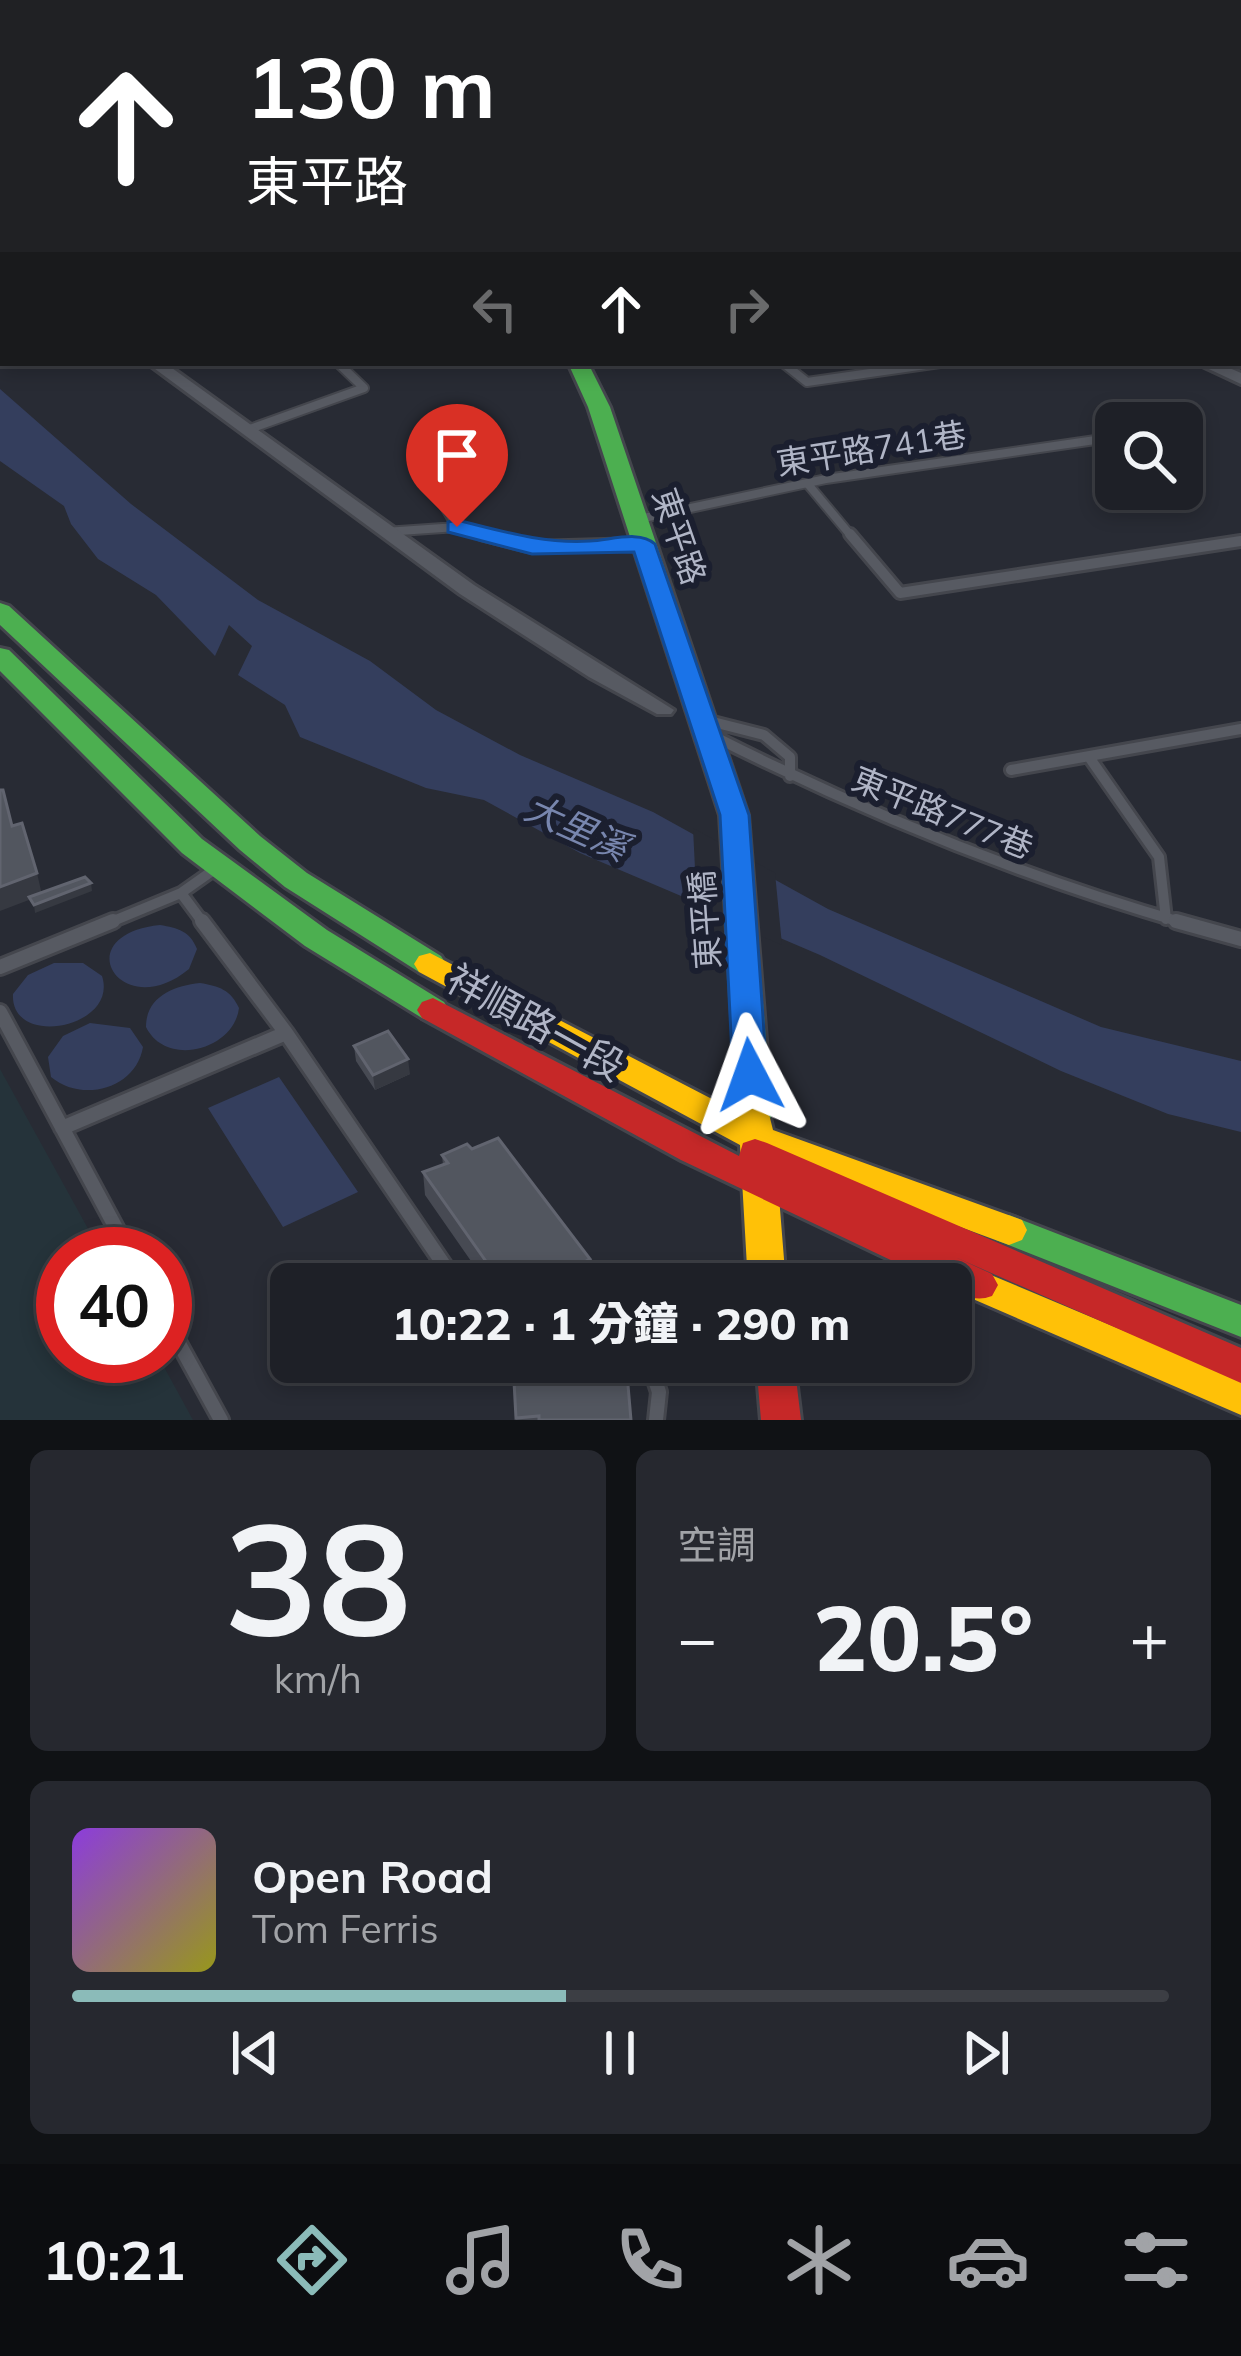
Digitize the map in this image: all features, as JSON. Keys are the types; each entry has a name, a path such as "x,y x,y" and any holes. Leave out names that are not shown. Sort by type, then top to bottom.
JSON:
{"main road":[{"name":"東平路","path":"579,366 599,407 707,727"},
{"name":"祥順路一段","path":"0,611 167,770 296,880 464,986 755,1145 943,1204 1241,1321"},
{"name":"祥順路一段","path":"0,656 218,867 304,930 441,1016 757,1184 910,1256 1241,1398"},
{"name":"東平橋","path":"707,727 734,815 755,1145"},
{"path":"765,1263 755,1145 1241,1366"},
{"path":"777,1383 781,1420"}],"street":[{"path":"158,366 523,627 664,710"},
{"path":"1211,366 1241,379"}],"lane":[{"path":"247,430 364,388 341,366"},
{"path":"787,366 807,382 919,366"},
{"name":"東平路741巷","path":"386,532 457,527 532,547 584,549 807,483 1095,440"},
{"path":"429,480 457,527"},
{"path":"807,483 900,593 1241,541"},
{"path":"707,727 764,735 790,758 790,776"},
{"name":"東平路777巷","path":"707,727 790,776 965,853 1241,940"},
{"name":"東平路777巷","path":"1011,770 1241,729"},
{"path":"1089,757 1160,856 1166,919"},
{"path":"0,967 181,893 218,867"},
{"path":"181,893 286,1033 443,1263"},
{"path":"0,1012 115,1227"},
{"path":"62,1128 286,1033"},
{"path":"192,1368 220,1420"},
{"path":"656,1383 656,1420"}],"shaded area":[{"path":"0,1069 87,1227 36,1227 36,1383 173,1383 193,1420 0,1420"}],"water":[{"name":"大里溪","path":"0,389 131,504 258,600 370,661 436,710 520,755 653,812 828,909 1101,1027 1241,1061 1241,1132 1168,1114 1061,1071 820,955 580,853 484,800 426,788 300,737 285,705 238,675 252,646 229,625 215,656 156,595 98,559 71,524 64,506 0,461"},
{"path":"160,925 191,938 197,949 189,969 164,984 142,987 125,982 113,972 109,958 115,944 131,932"},
{"path":"54,963 83,963 102,976 103,994 81,1019 63,1025 28,1022 17,1011 13,994 28,975"},
{"path":"200,983 232,997 239,1008 234,1023 213,1043 198,1049 168,1047 156,1040 146,1027 156,1001 171,990"},
{"path":"90,1023 130,1028 143,1047 130,1073 119,1082 106,1088 77,1089 51,1077 48,1057 63,1036"},
{"path":"279,1077 358,1192 283,1227 208,1108"}],"pier":[{"path":"693,828 775,873 782,945 697,909"}],"building":[{"path":"0,790 12,826 22,823 37,873 0,887"},
{"path":"85,877 91,883 34,905 29,897"},
{"path":"388,1031 408,1059 373,1075 354,1046"},
{"path":"498,1138 590,1259 582,1263 487,1263 423,1172 448,1163 442,1155 467,1144 472,1149"},
{"path":"514,1383 628,1383 631,1420 516,1418"}],"traffic: fast":[{"path":"579,366 599,407 734,815 755,1115"},
{"path":"0,611 250,843 296,880 430,964"},
{"path":"0,656 192,846 316,938 433,1010"},
{"path":"1009,1230 1241,1321"}],"traffic: slow":[{"path":"430,964 754,1137 1009,1230"},
{"path":"755,1115 766,1263"},
{"path":"979,1285 1241,1398"}],"traffic: jam":[{"path":"433,1010 693,1150 979,1285"},
{"path":"755,1153 1241,1366"},
{"path":"777,1383 781,1420"}],"route":[{"path":"457,527 532,547 643,544 734,815 750,1075"}]}
